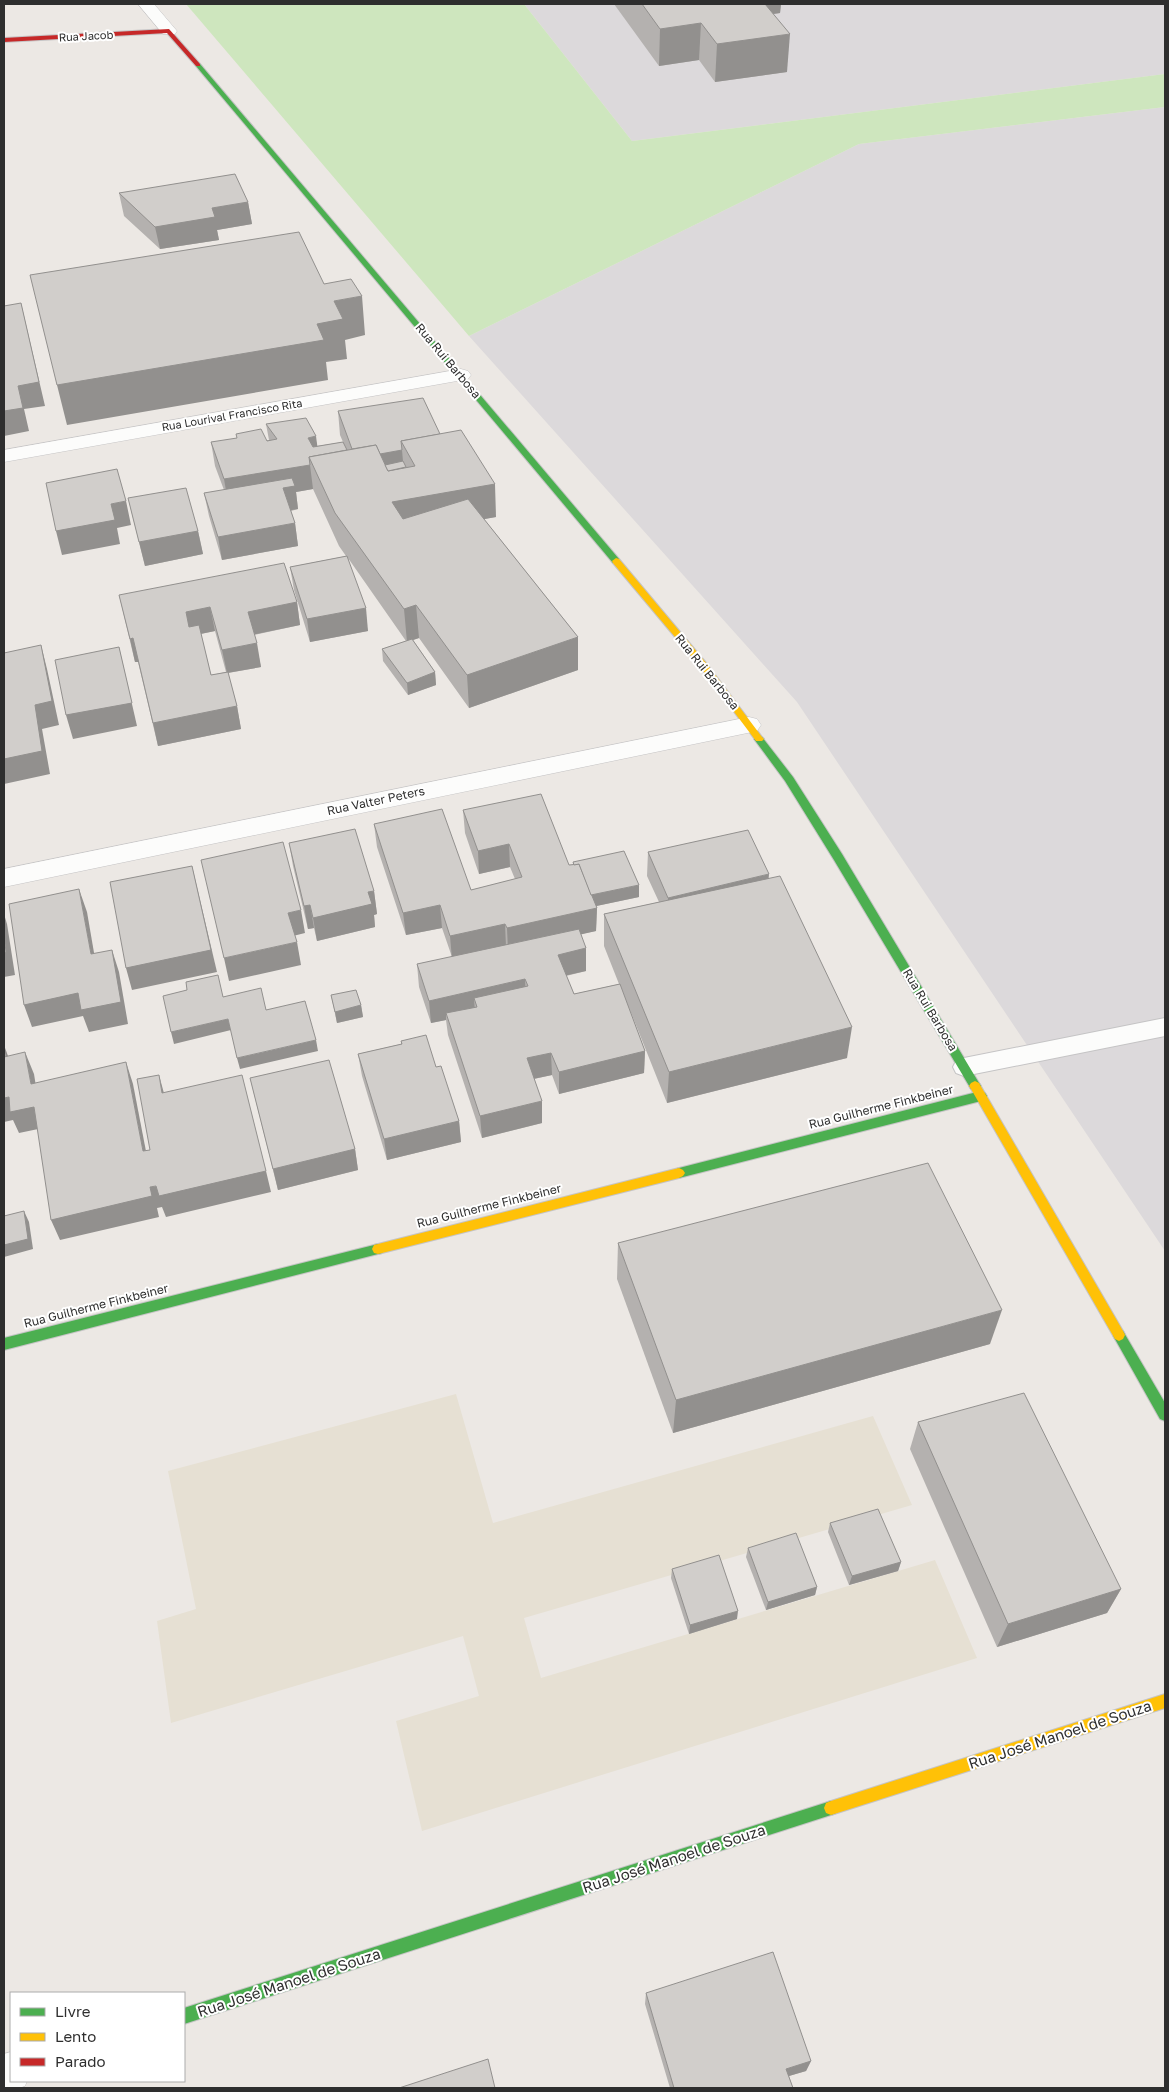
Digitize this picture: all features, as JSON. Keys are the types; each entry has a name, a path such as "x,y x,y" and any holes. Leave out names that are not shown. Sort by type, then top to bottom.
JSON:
{"street":[{"name":"Rua Rui Barbosa","path":"146,4 461,375 704,666 788,779 838,857 964,1067 1165,1415"},
{"name":"Rua Jacob","path":"4,40 168,31"},
{"name":"Rua Lourival Francisco Rita","path":"4,456 461,375"},
{"name":"Rua Valter Peters","path":"4,878 749,725"},
{"name":"Rua Guilherme Finkbeiner","path":"4,1344 981,1096"},
{"name":"Rua José Manoel de Souza","path":"185,2016 1165,1701"}],"lane":[{"path":"964,1067 1165,1027"}],"shaded area":[{"path":"524,4 1165,4 1165,74 632,141"},
{"path":"1165,107 1165,1251 797,702 469,336 859,144"},
{"path":"456,1394 493,1523 873,1416 912,1505 524,1618 541,1678 935,1560 977,1658 422,1831 396,1721 479,1696 463,1636 171,1723 157,1621 196,1609 168,1471"}],"green space":[{"path":"186,4 524,4 632,141 1165,74 1165,107 859,144 469,336"}],"building":[{"path":"642,4 765,4 790,34 717,44 701,23 660,29"},
{"path":"235,174 248,202 212,208 215,217 155,227 119,193"},
{"path":"299,232 324,284 351,279 362,296 334,301 343,319 317,324 324,340 57,385 30,275"},
{"path":"21,303 39,382 18,386 23,408 4,411 4,306"},
{"path":"423,398 440,434 401,441 402,450 380,454 376,445 352,449 338,411"},
{"path":"306,418 316,436 308,438 313,447 343,442 347,450 309,457 310,465 224,479 211,442 237,438 236,434 261,429 267,441 277,439 266,424"},
{"path":"461,430 495,484 392,502 403,519 468,499 578,637 467,675 416,605 404,609 335,513 309,457 376,445 388,471 415,466 401,441"},
{"path":"403,461 406,467 388,471 385,465"},
{"path":"117,469 126,501 111,504 115,520 56,531 46,483"},
{"path":"292,478 295,486 283,488 295,523 218,537 204,493"},
{"path":"186,488 198,531 139,542 128,498"},
{"path":"347,556 366,608 307,619 290,567"},
{"path":"284,563 297,602 248,612 257,643 222,650 210,607 186,612 189,627 199,625 211,675 228,672 237,706 153,723 133,638 130,639 119,595"},
{"path":"412,639 435,672 407,683 382,649"},
{"path":"41,645 52,701 35,705 42,751 4,759 4,653"},
{"path":"119,647 132,703 66,715 55,660"},
{"path":"541,794 569,865 579,864 597,908 507,928 505,924 450,936 440,905 403,913 374,824 442,809 471,890 522,877 509,844 478,851 463,810"},
{"path":"355,829 374,891 368,892 372,904 313,918 310,905 304,906 289,843"},
{"path":"748,830 769,874 668,898 648,852"},
{"path":"283,842 301,910 288,913 297,942 224,958 201,860"},
{"path":"624,851 639,885 591,895 579,864 574,865 573,862"},
{"path":"192,866 211,950 126,968 110,882"},
{"path":"780,876 852,1027 669,1072 604,914"},
{"path":"79,889 91,954 112,950 121,1002 81,1010 78,993 24,1005 9,904"},
{"path":"579,929 586,948 558,955 574,994 620,984 645,1051 559,1072 551,1053 527,1058 542,1101 480,1116 446,1013 477,1007 474,998 528,986 525,979 429,1001 417,964"},
{"path":"4,935 6,952 4,953"},
{"path":"218,975 223,997 261,988 266,1010 305,1001 316,1040 237,1058 228,1019 171,1032 163,996 187,990 186,982"},
{"path":"356,990 361,1005 335,1012 331,995"},
{"path":"426,1035 436,1067 441,1066 459,1121 384,1139 358,1054 402,1044 401,1041"},
{"path":"25,1052 31,1084 126,1062 143,1151 150,1150 137,1079 159,1075 162,1093 242,1075 266,1171 159,1196 156,1186 150,1187 152,1196 51,1220 34,1107 10,1112 9,1097 4,1098 4,1057"},
{"path":"329,1060 355,1149 273,1169 250,1078"},
{"path":"928,1163 1002,1310 676,1400 618,1243"},
{"path":"24,1211 28,1239 4,1245 4,1216"},
{"path":"1024,1393 1121,1589 1008,1624 918,1422"},
{"path":"878,1509 901,1562 852,1576 830,1523"},
{"path":"796,1533 817,1587 768,1602 748,1548"},
{"path":"719,1555 738,1611 690,1625 672,1569"},
{"path":"773,1952 811,2061 786,2069 793,2088 674,2088 646,1993"},
{"path":"488,2059 495,2088 399,2088"}],"traffic: fast":[{"path":"198,65 616,561"},
{"path":"759,739 789,779 838,857 975,1086"},
{"path":"679,1173 981,1096"},
{"path":"4,1344 378,1249"},
{"path":"1119,1335 1165,1415"},
{"path":"185,2016 831,1808"}],"traffic: slow":[{"path":"616,561 704,666 759,739"},
{"path":"975,1086 1119,1335"},
{"path":"378,1249 679,1173"},
{"path":"831,1808 1165,1701"}],"traffic: jam":[{"path":"4,40 169,31 198,65"}]}
